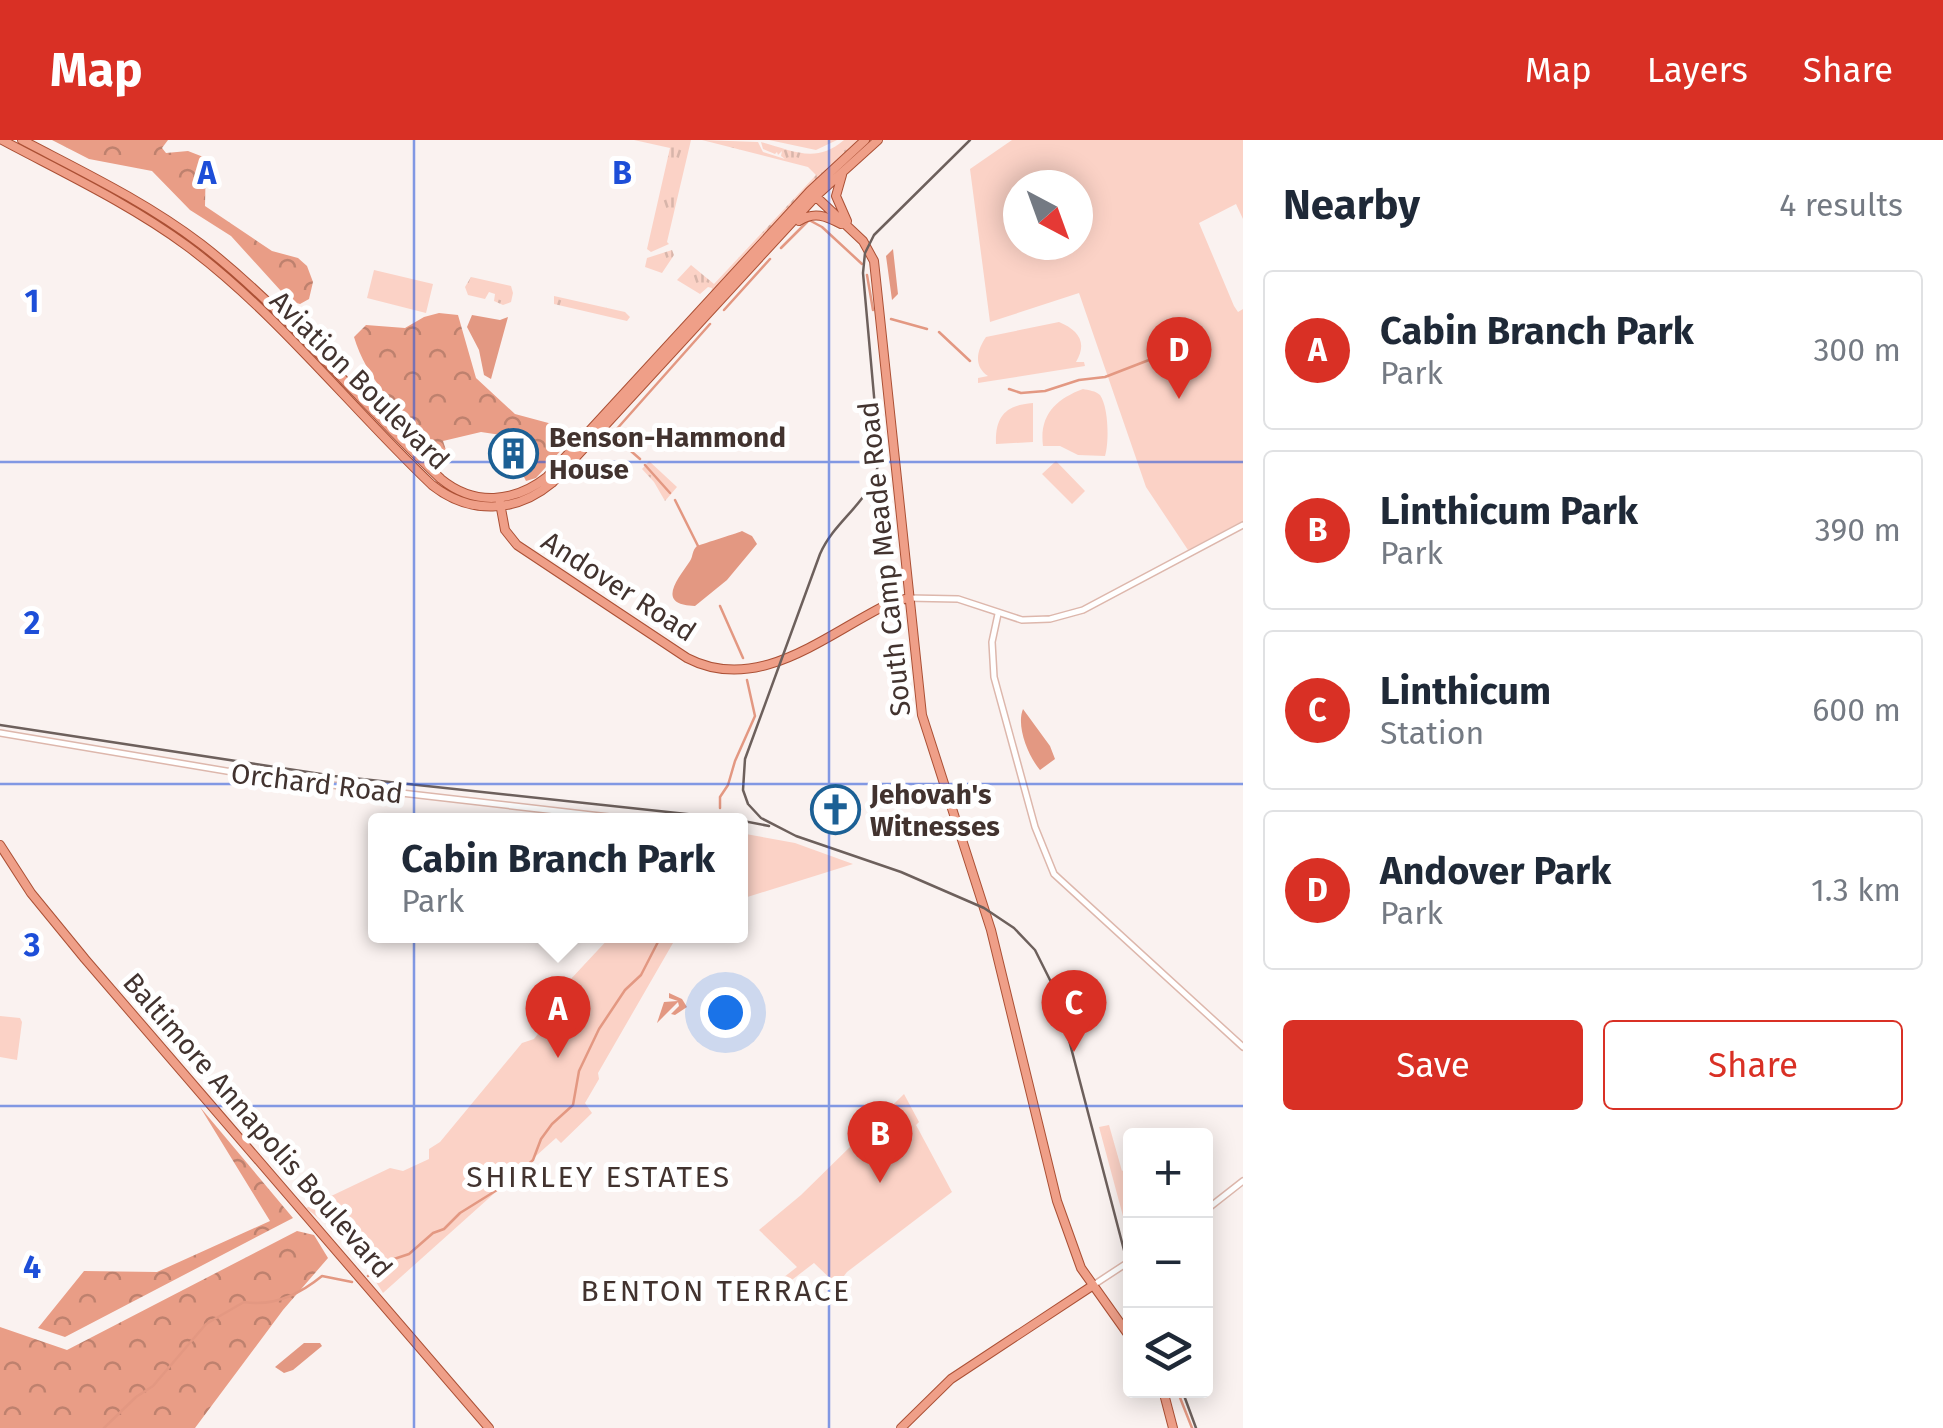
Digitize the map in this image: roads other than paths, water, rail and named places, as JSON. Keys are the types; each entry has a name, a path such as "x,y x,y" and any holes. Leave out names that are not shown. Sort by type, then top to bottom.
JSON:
{"main road":[{"name":"Aviation Boulevard","path":"2,140 141,215 186,245 233,284 437,489 470,505 500,503"},
{"name":"Aviation Boulevard","path":"22,140 145,206 192,238 239,276 441,480 470,496 500,503"},
{"path":"500,503 540,483 865,140"},
{"path":"500,503 528,499 543,490 776,240 813,194 878,140"},
{"path":"851,162 838,182 836,196 852,230"},
{"path":"813,194 852,230"},
{"path":"776,240 803,218 814,215 826,216 852,230"},
{"name":"South Camp Meade Road","path":"852,230 869,248 876,274 918,690 926,730 994,941 1050,1182 1077,1258 1123,1328"},
{"path":"594,425 596,436"},
{"name":"Andover Road","path":"500,503 505,530 517,545 678,653 713,669 738,672 772,665 890,603 908,598"},
{"path":"890,603 910,614"},
{"name":"Baltimore Annapolis Boulevard","path":"0,845 31,893 96,972 489,1428"},
{"path":"901,1428 951,1378 1092,1286"},
{"path":"1164,1398 1173,1428"}],"street":[{"name":"Andover Road","path":"908,598 958,599 998,614 1037,620 1073,614 1243,525"},
{"path":"998,614 992,642 994,677 1035,827 1054,874 1243,1047"},
{"name":"Orchard Road","path":"0,733 262,777 575,813"},
{"path":"1213,1205 1243,1181"},
{"path":"1092,1286 1123,1266"}],"waterway":[{"path":"781,248 809,220 862,264"},
{"path":"724,310 770,259"},
{"path":"867,275 873,310"},
{"path":"891,319 927,329"},
{"path":"640,459 616,438 615,431 710,324"},
{"path":"939,332 970,361"},
{"path":"1009,389 1021,393 1045,391 1105,377 1167,353"},
{"path":"645,465 670,493"},
{"path":"675,500 699,548"},
{"path":"720,606 743,658"},
{"path":"720,808 720,797 755,716 747,680"},
{"path":"368,1276 409,1254 460,1213 505,1185 533,1160 541,1139 573,1105 579,1071 599,1029 625,990 641,975 657,943"},
{"path":"104,1428 153,1386 206,1324 244,1302 266,1303 286,1298 322,1276 352,1282"},
{"path":"1180,1398 1192,1428"}],"tram line":[{"path":"970,140 874,235 865,253 863,273 879,452 877,468 873,482 820,554 745,759 743,790 748,804 761,818 796,836 901,872 984,908 1014,928 1035,950 1057,994 1123,1246"},
{"path":"0,725 334,776 677,813"},
{"path":"748,822 769,826"},
{"path":"1185,1398 1196,1428"}],"place":[{"name":"Andover Park","path":"1179,399"},
{"name":"Benson-Hammond House","path":"514,453"},
{"name":"Jehovah's Witnesses","path":"835,810"},
{"name":"Linthicum","path":"1074,1052"},
{"name":"Cabin Branch Park","path":"558,1058"},
{"name":"Linthicum Park","path":"880,1183"}],"district":[{"name":"SHIRLEY ESTATES","path":"599,1177"},
{"name":"BENTON TERRACE","path":"716,1291"}]}
